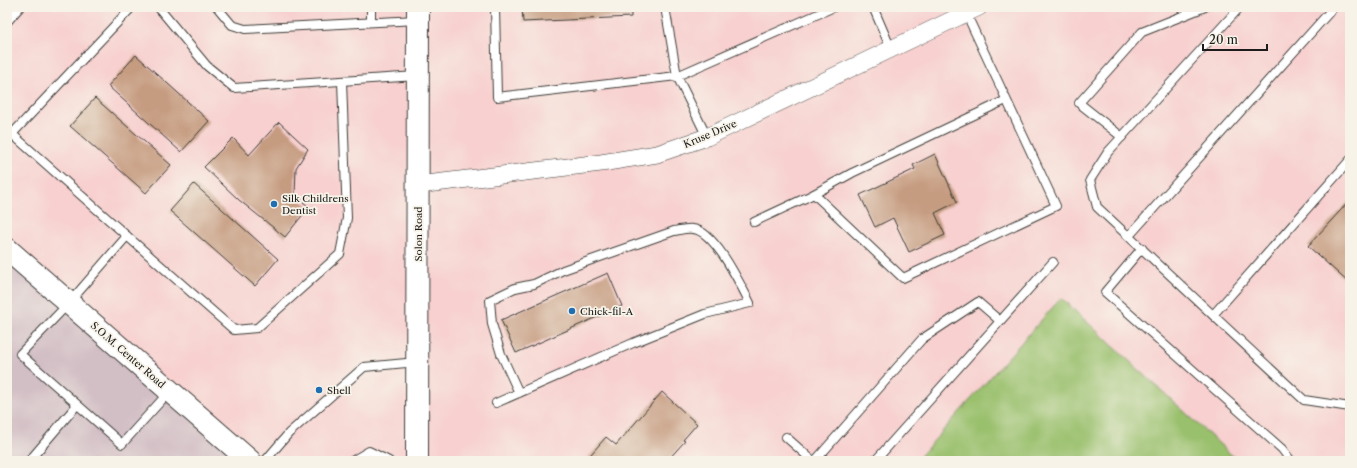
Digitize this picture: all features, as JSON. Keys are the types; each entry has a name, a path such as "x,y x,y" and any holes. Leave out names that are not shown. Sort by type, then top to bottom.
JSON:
{"street":[{"name":"Kruse Drive","path":"418,185 601,163 657,154 707,137 973,10"},
{"name":"Solon Road","path":"417,461 418,13"},
{"name":"S.O.M. Center Road","path":"7,249 250,461"},
{"path":"401,461 417,424"}],"lane":[{"path":"7,22 20,7"},
{"path":"132,7 12,134 234,330 257,328 340,254 347,218 342,81"},
{"path":"158,7 207,66 234,88 418,76"},
{"path":"217,7 232,25 245,29 371,22 418,13"},
{"path":"371,7 371,22"},
{"path":"495,7 497,97 677,76 834,7"},
{"path":"665,7 677,76 707,137"},
{"path":"874,7 891,49"},
{"path":"1122,137 1079,103 1142,32 1205,7"},
{"path":"1240,7 1108,152 1090,180 1098,207 1304,400 1350,407"},
{"path":"1129,236 1334,7"},
{"path":"814,194 903,278 1056,206 1006,100 973,10"},
{"path":"754,222 814,194 852,173 1006,100"},
{"path":"1213,315 1350,160"},
{"path":"496,403 706,314 750,302 727,260 709,237 694,229 674,231 563,270 534,284 515,288 490,300 492,324 501,354 519,393"},
{"path":"127,236 69,303 20,354 122,444 169,391"},
{"path":"1142,248 1105,292 1282,449 1291,461"},
{"path":"875,461 1052,262"},
{"path":"786,437 814,461 922,339 978,302 1000,321"},
{"path":"265,461 289,433 364,367 418,362"},
{"path":"29,461 77,405"},
{"path":"352,461 369,451 389,461"}],"shaded area":[{"path":"7,7 1350,7 1350,461 227,461 237,450 7,249"},
{"path":"7,249 237,450 227,461 7,461"}],"green space":[{"path":"1061,298 1238,461 916,461"}],"building":[{"path":"522,7 631,7 631,17 523,22"},
{"path":"136,55 209,121 181,152 108,86"},
{"path":"95,98 171,165 146,193 70,126"},
{"path":"279,122 308,149 296,168 295,195 309,207 285,237 239,200 204,167 233,138 249,155"},
{"path":"935,154 957,202 935,213 945,235 909,252 893,218 875,227 860,195 915,169 913,165"},
{"path":"194,184 278,259 255,286 170,211"},
{"path":"1350,200 1350,284 1308,246"},
{"path":"608,273 622,306 516,353 501,320"},
{"path":"662,392 697,424 683,440 685,441 667,461 585,461 606,437 616,445"}],"place":[{"name":"Silk Childrens Dentist","path":"274,204"},
{"name":"Chick-fil-A","path":"572,311"},
{"name":"Shell","path":"319,390"}]}
